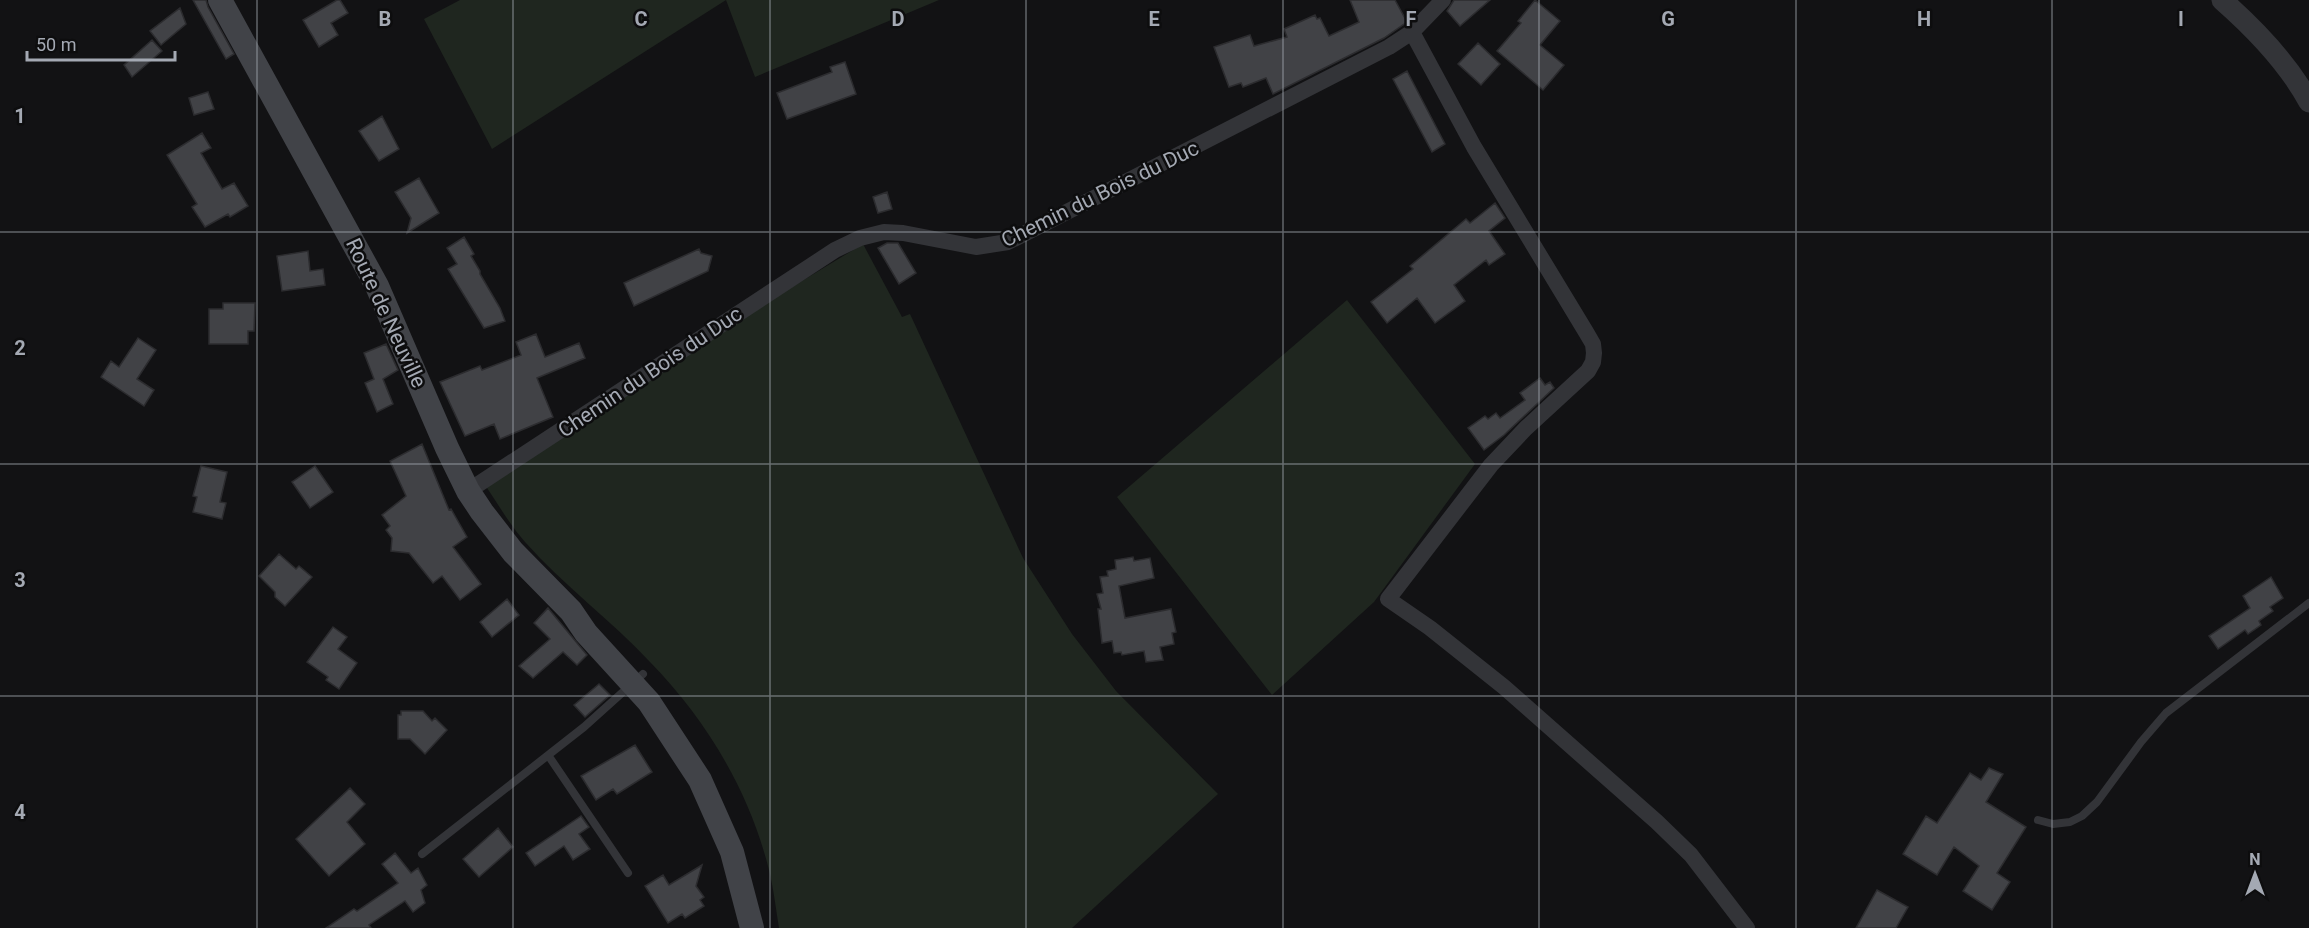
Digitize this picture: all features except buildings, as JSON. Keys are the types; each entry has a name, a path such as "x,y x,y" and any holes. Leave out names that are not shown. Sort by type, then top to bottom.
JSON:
{"main road":[{"name":"Route de Neuville","path":"219,0 377,286 468,491 513,552 571,611 586,633 638,678 681,722 714,775 747,849 758,882 768,928"},
{"name":"Route de Neuville","path":"638,678 714,807 738,868 752,928"}],"street":[{"name":"Chemin du Bois du Duc","path":"468,491 796,275 860,238 893,231 976,247 1008,242 1369,58 1412,32 1443,0"},
{"path":"2222,0 2244,20 2283,63 2309,102"},
{"path":"1412,32 1474,147 1593,344 1594,353 1593,362 1588,371 1526,428 1491,465 1388,598 1504,687 1671,835 1704,870 1747,928"}],"lane":[{"path":"2038,820 2053,824 2070,822 2082,816 2097,802 2141,742 2166,713 2309,603"},
{"path":"422,854 607,708 638,678"},
{"path":"548,755 628,873"}],"shaded area":[{"path":"460,0 726,0 492,149 424,19"},
{"path":"726,0 939,0 755,77"},
{"path":"863,244 902,317 910,314 1023,558 1072,634 1116,691 1218,794 1072,928 779,928 770,874 762,844 739,787 708,733 671,684 650,662 525,542 483,482 723,329"},
{"path":"1347,300 1475,464 1374,602 1272,695 1117,497"}]}
